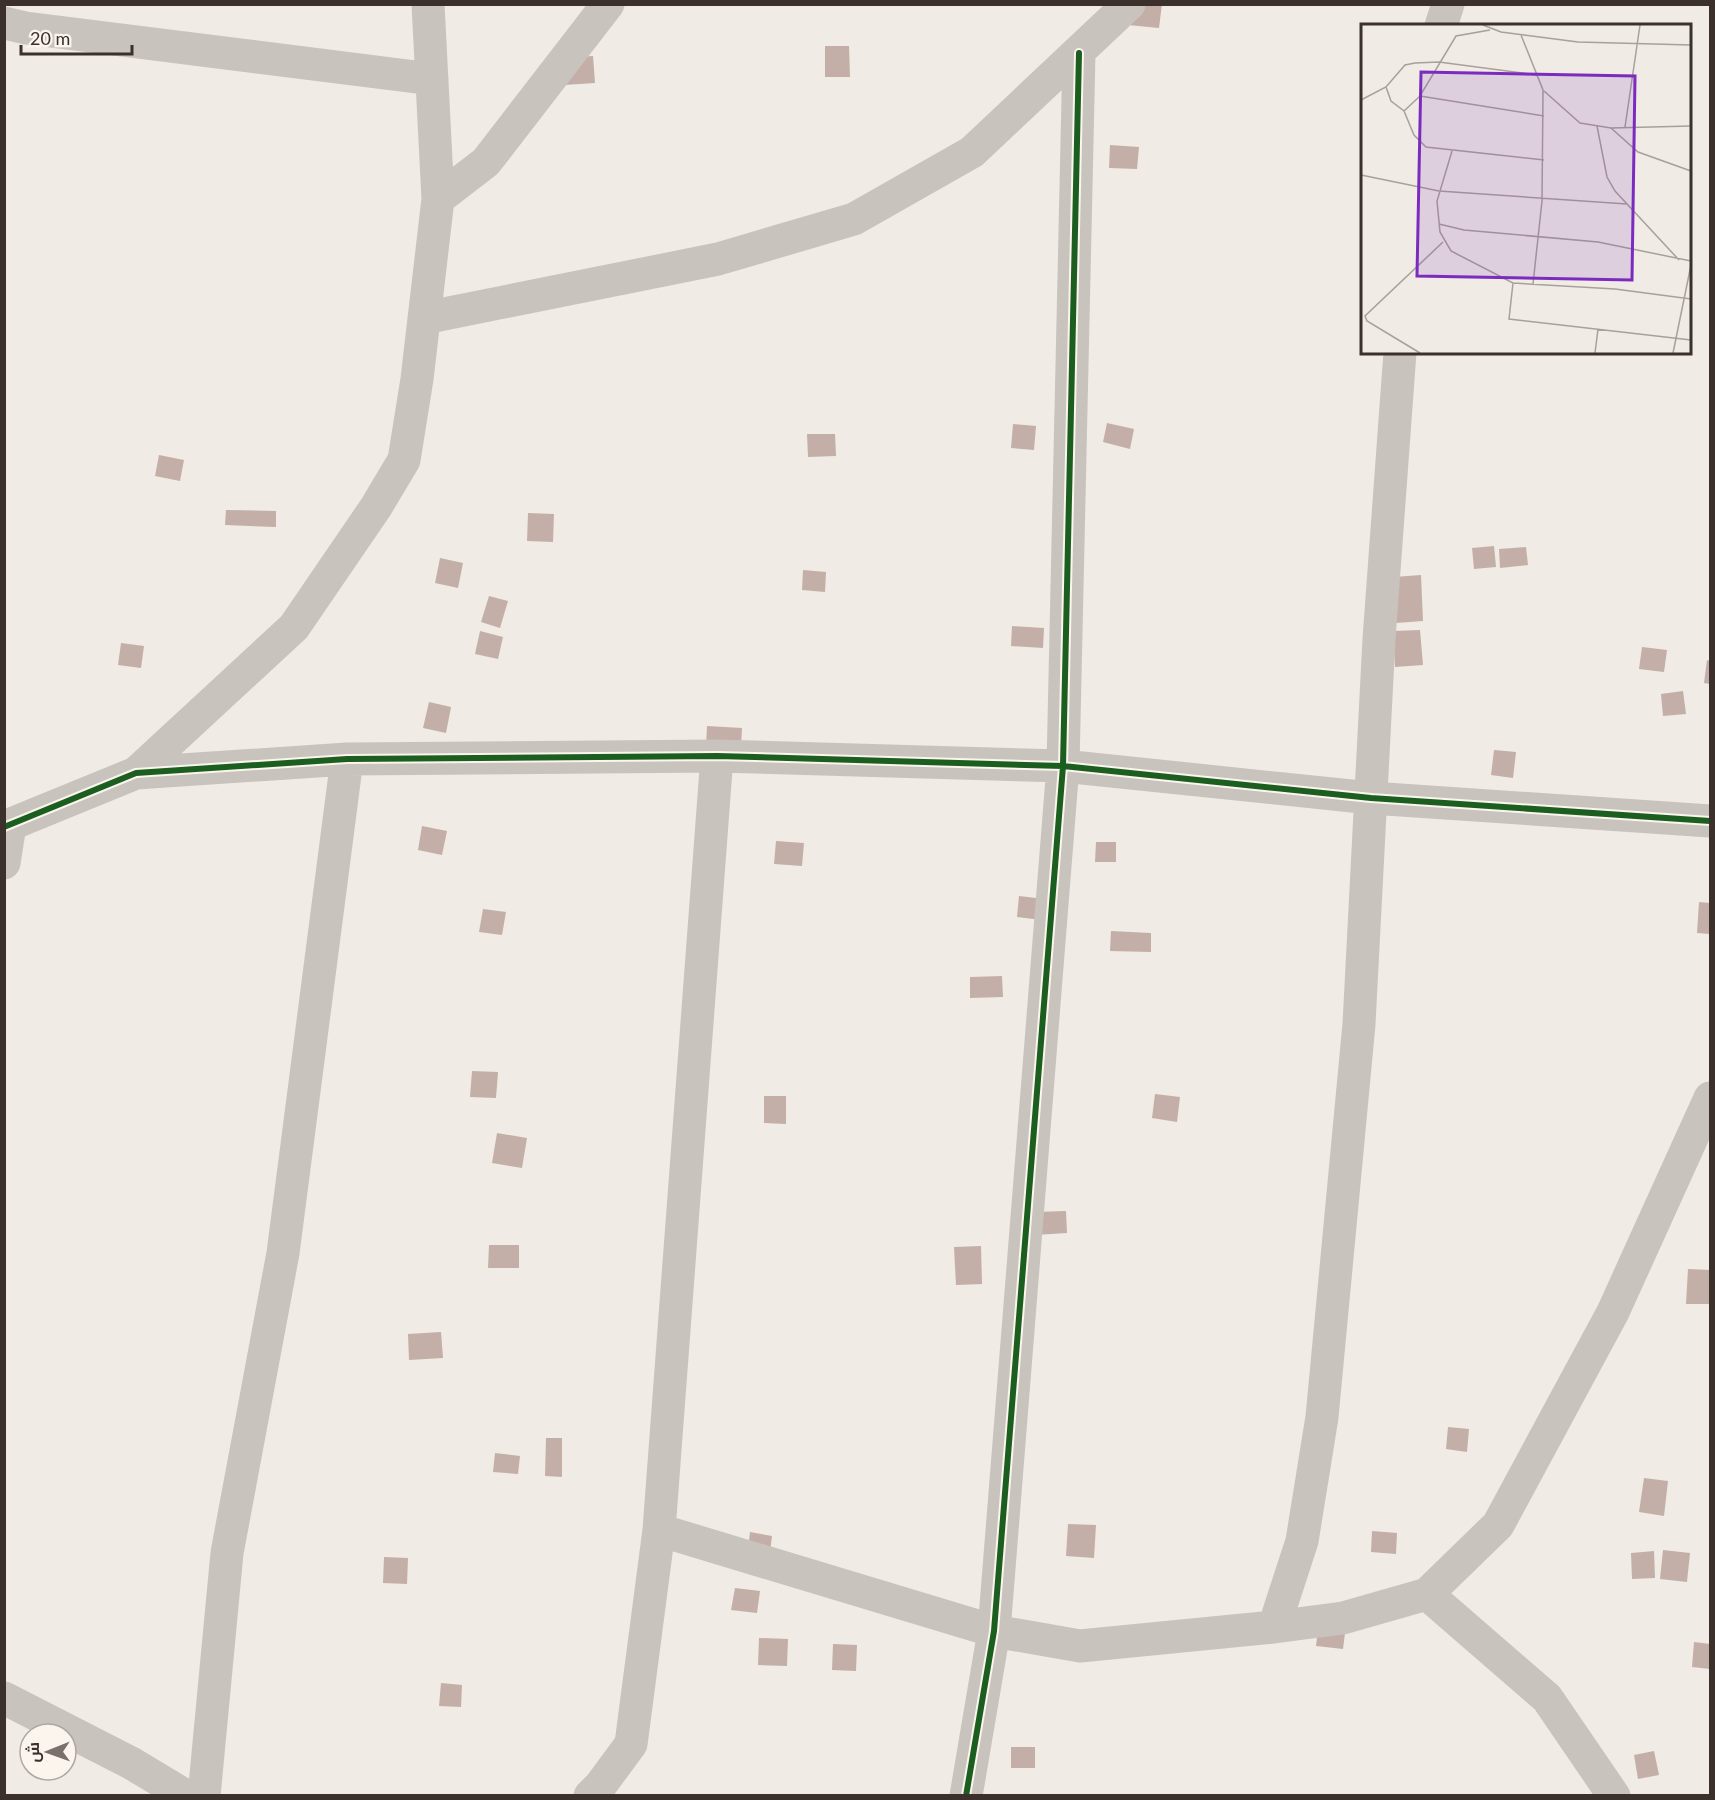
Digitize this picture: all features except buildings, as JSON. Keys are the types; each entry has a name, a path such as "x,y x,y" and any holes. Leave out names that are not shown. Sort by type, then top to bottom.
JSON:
{"street":[{"path":"136,773 294,627 376,507 404,460 417,379 438,199 428,4"},
{"path":"438,199 486,162 608,4"},
{"path":"424,318 718,259 854,219 972,153 1129,4"},
{"path":"1442,24 1448,4"},
{"path":"4,23 26,28 432,79"},
{"path":"966,1796 994,1631 1063,766 1079,53"},
{"path":"1274,1627 1302,1541 1322,1417 1359,1024 1379,639 1400,354"},
{"path":"590,1796 631,1744 659,1530 717,756"},
{"path":"4,863 7,826 136,773 347,759 717,756 1063,766 1371,798 1710,821"},
{"path":"204,1796 227,1553 283,1252 347,759"},
{"path":"659,1530 994,1631 1080,1646 1343,1618 1427,1594 1498,1525 1613,1312 1710,1098"},
{"path":"1427,1594 1548,1698 1614,1796"},
{"path":"4,1698 131,1763 186,1796"}],"cycle path":[{"path":"966,1796 994,1631 1063,766 1079,53"},
{"path":"4,827 136,773 347,759 717,756 1063,766 1371,798 1710,821"}]}
